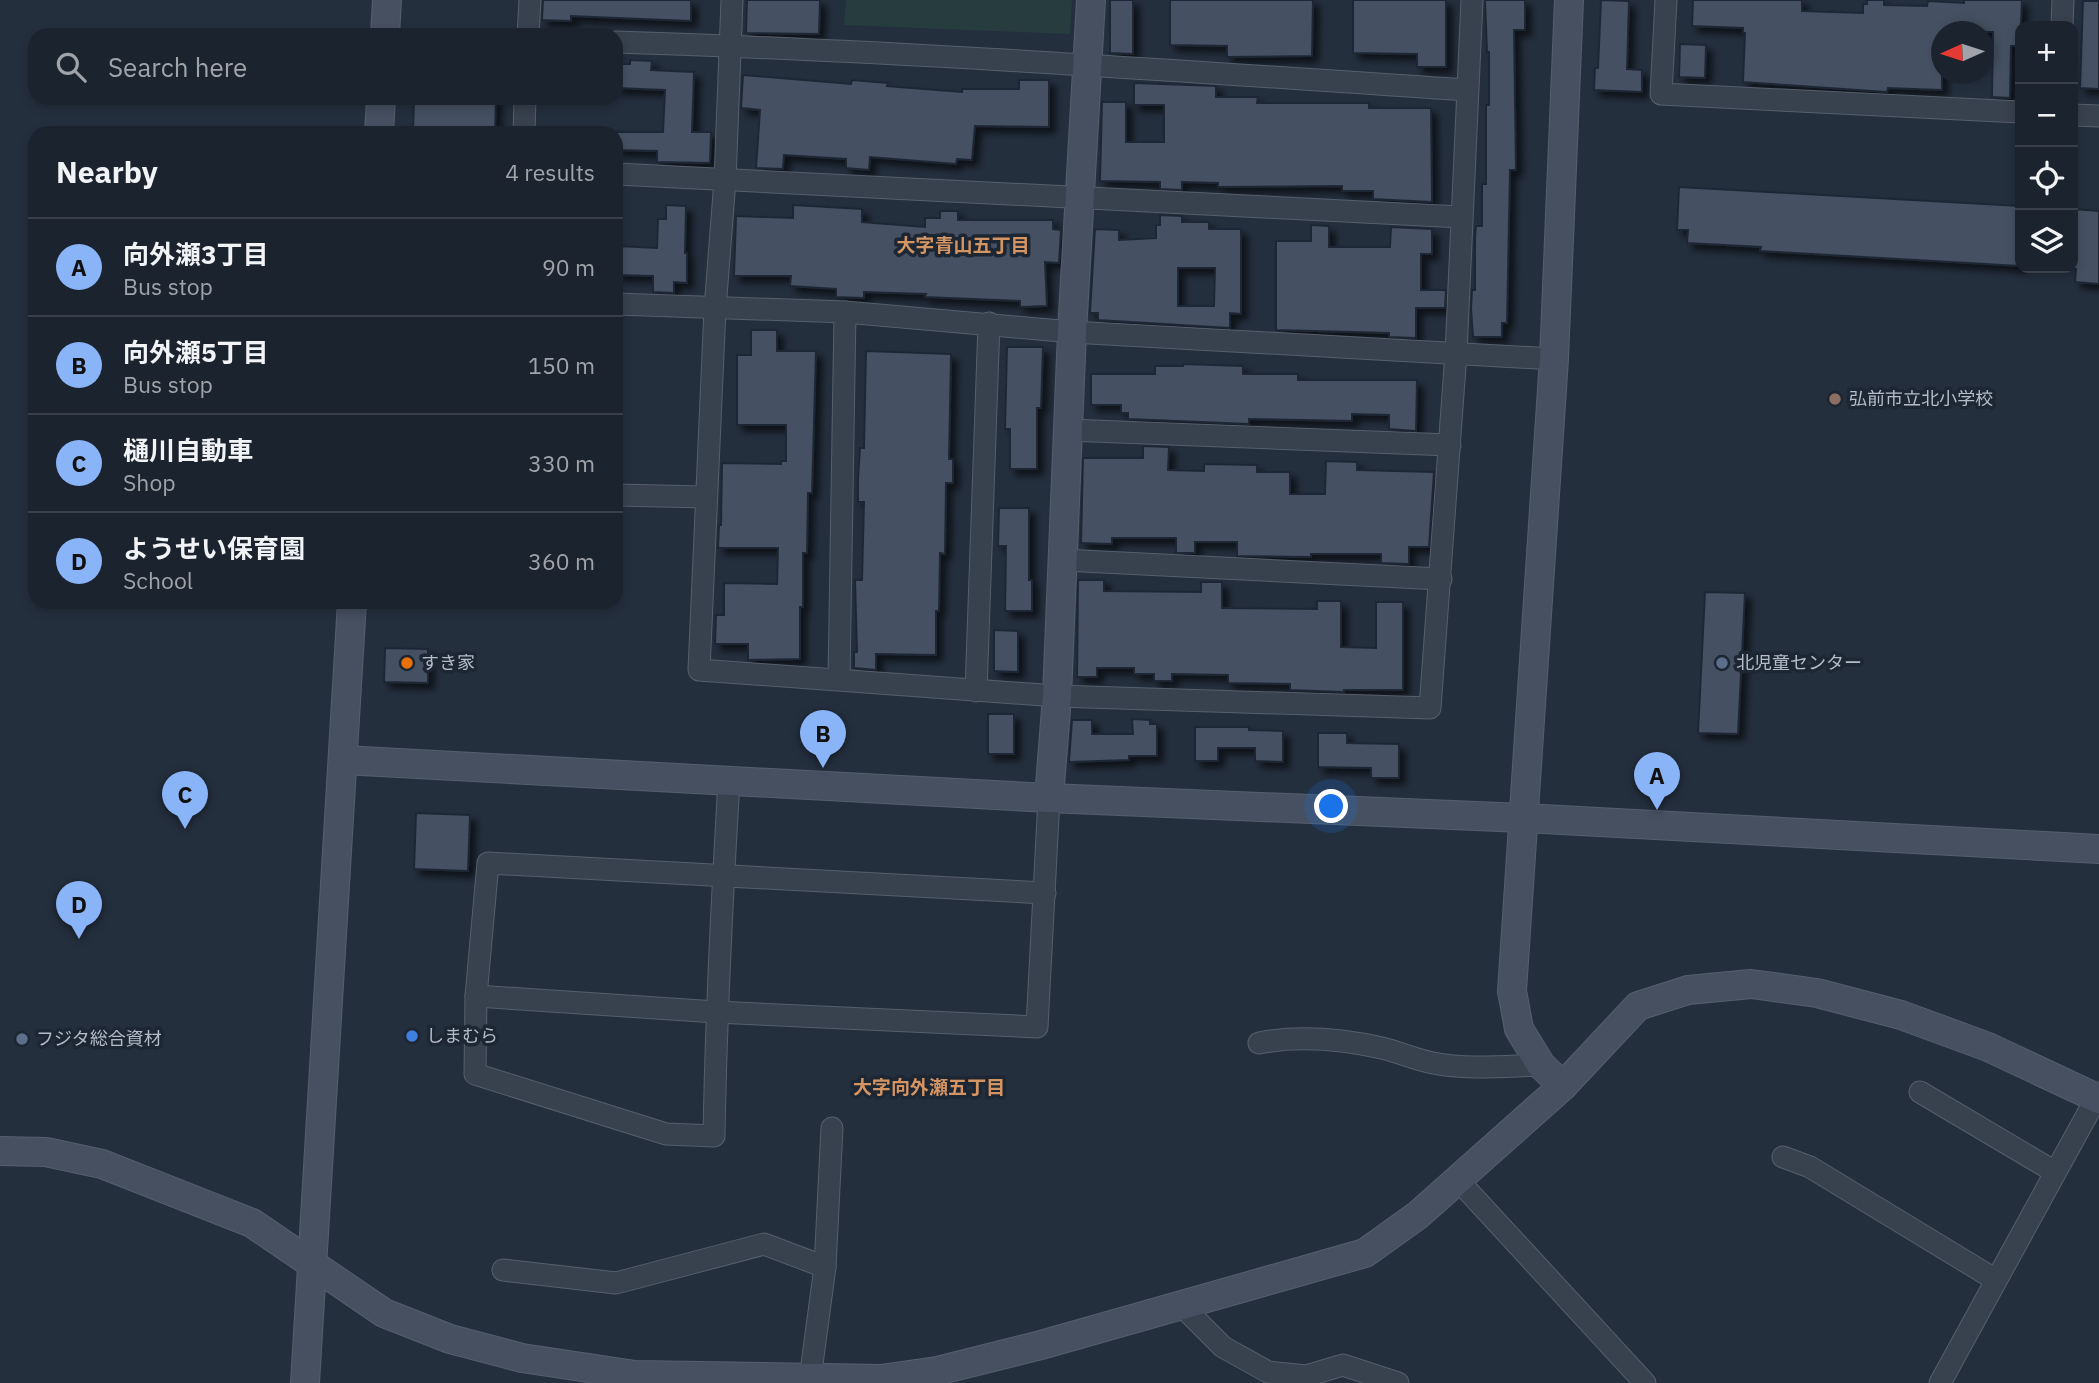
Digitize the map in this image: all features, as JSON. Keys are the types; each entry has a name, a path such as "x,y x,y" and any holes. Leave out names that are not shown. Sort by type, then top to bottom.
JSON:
{"street":[{"path":"385,28 387,0"},
{"path":"528,28 530,0"},
{"path":"732,0 699,670 1057,696 1430,708 1456,353 1472,0"},
{"path":"476,996 716,1012 1037,1027 1057,696 1072,332 1091,0"},
{"path":"1563,1086 1541,1065 1519,1029 1512,991 1554,359 1569,0"},
{"path":"1666,0 1661,94 2015,112"},
{"path":"2062,21 2063,0"},
{"path":"623,42 1086,65 1467,90"},
{"path":"379,126 381,105"},
{"path":"523,126 525,105"},
{"path":"2078,115 2099,116"},
{"path":"623,174 1461,217"},
{"path":"623,304 845,312 1072,332 1554,359"},
{"path":"839,679 845,312"},
{"path":"976,691 989,323"},
{"path":"1068,430 1450,445"},
{"path":"623,495 706,497"},
{"path":"1063,560 1441,579"},
{"path":"305,1383 352,609"},
{"path":"343,760 1049,798 1523,818 2099,849"},
{"path":"729,780 723,876 716,1012 714,1136 666,1134 475,1074 476,996 488,863 723,876 1045,893"},
{"path":"0,1151 46,1152 102,1164 252,1223 384,1313 450,1339 522,1358 635,1375 881,1381 937,1371 1028,1349 1365,1253 1418,1215 1563,1086 1638,1006 1688,990 1752,985 1817,993 1901,1015 1988,1047 2098,1096 1940,1383"},
{"path":"1259,1043 1285,1038 1327,1039 1382,1048 1433,1063 1458,1066 1541,1065"},
{"path":"1920,1092 2055,1172"},
{"path":"810,1378 825,1267 832,1128"},
{"path":"1783,1157 1810,1167 1996,1280"},
{"path":"1457,1179 1645,1383"},
{"path":"503,1270 616,1283 764,1244 825,1267"},
{"path":"1181,1305 1223,1347 1268,1372 1306,1376 1343,1365 1398,1383"}],"green space":[{"path":"846,0 1072,0 1070,34 844,25"}],"building":[{"path":"543,0 691,0 691,21 571,16 571,21 542,20"},
{"path":"747,0 820,0 819,34 746,33"},
{"path":"1110,0 1133,0 1133,54 1110,53"},
{"path":"1170,0 1313,0 1312,56 1227,57 1227,46 1170,45"},
{"path":"1353,0 1446,0 1446,67 1417,67 1417,54 1353,53"},
{"path":"1485,0 1525,0 1525,30 1514,30 1516,170 1510,170 1507,323 1502,323 1502,337 1473,337 1471,309 1472,290 1475,290 1476,226 1482,226 1482,184 1486,184 1489,52"},
{"path":"1601,0 1629,1 1627,69 1642,70 1642,92 1594,90 1595,68 1598,68"},
{"path":"1693,0 1802,0 1802,11 1863,13 1863,4 1867,4 1867,0 1884,0 1884,5 1927,6 1928,1 1964,3 1964,0 2022,0 2021,21 2015,21 2015,46 2011,46 2010,98 1992,97 1994,21 1931,21 1931,84 1942,84 1942,90 1888,88 1887,92 1743,82 1743,28 1692,26"},
{"path":"2083,1 2099,1 2099,89 2080,88"},
{"path":"1680,44 1706,45 1705,78 1679,77"},
{"path":"630,60 652,61 651,70 694,72 692,132 711,132 710,163 657,162 657,151 623,150 623,132 663,132 665,90 623,88 623,64 630,64"},
{"path":"743,75 851,84 852,80 888,83 887,86 962,92 962,89 1019,89 1019,80 1049,80 1049,127 975,126 972,160 957,159 956,164 870,157 869,170 846,168 846,159 784,155 783,169 756,168 760,110 741,108"},
{"path":"1134,83 1216,86 1216,97 1258,97 1257,103 1369,103 1369,108 1431,108 1432,202 1373,199 1373,191 1342,191 1342,186 1218,187 1218,183 1182,182 1182,190 1160,189 1160,182 1100,181 1102,102 1126,102 1126,142 1164,142 1164,105 1134,105"},
{"path":"414,105 496,105 495,126 413,126"},
{"path":"1679,187 2015,206 2015,266 1760,251 1761,247 1687,243 1688,230 1677,230"},
{"path":"666,205 686,206 687,283 674,282 674,293 653,292 653,276 623,275 623,246 657,248 658,219 666,219"},
{"path":"793,205 862,209 862,222 925,227 925,218 940,218 940,211 958,211 958,220 1053,220 1053,229 1061,230 1059,263 1045,262 1047,306 1020,307 1020,301 925,297 926,294 864,292 864,298 836,297 836,289 790,286 791,276 734,276 736,216 793,218"},
{"path":"2078,209 2099,211 2099,284 2075,282 2076,273 2078,273"},
{"path":"1160,215 1182,216 1182,222 1209,222 1209,229 1241,229 1241,314 1230,313 1230,328 1098,320 1098,313 1090,313 1095,229 1119,230 1119,240 1156,238 1156,225 1160,225","holes":["1178,268 1215,268 1214,306 1178,306"]},
{"path":"1311,225 1329,226 1329,247 1390,247 1391,227 1432,229 1432,254 1421,254 1421,290 1446,290 1445,308 1416,308 1416,338 1389,337 1389,333 1276,330 1276,241 1311,241"},
{"path":"751,330 777,330 777,351 816,351 812,493 808,493 807,553 803,553 800,659 748,660 748,644 715,644 716,615 724,615 724,583 777,584 778,548 718,548 722,463 781,464 781,461 786,461 786,425 737,425 737,355 751,355"},
{"path":"1007,347 1043,347 1041,408 1037,408 1037,469 1010,469 1010,429 1005,429"},
{"path":"866,351 951,354 949,459 953,459 953,483 946,483 945,554 940,553 936,655 876,654 876,670 854,668 854,652 857,652 855,580 862,580 864,502 858,502 858,479 860,448 864,448"},
{"path":"1155,366 1243,366 1243,374 1298,374 1298,380 1417,380 1416,431 1389,429 1389,415 1352,414 1352,421 1249,419 1249,424 1128,419 1128,413 1121,413 1121,405 1091,405 1091,374 1155,374"},
{"path":"1143,446 1169,447 1168,470 1204,471 1204,464 1257,465 1257,472 1290,472 1290,494 1325,494 1326,461 1357,462 1357,470 1434,472 1429,547 1409,547 1409,564 1381,563 1381,554 1237,556 1237,542 1195,542 1195,553 1176,553 1176,538 1112,538 1112,544 1081,543 1083,458 1143,458"},
{"path":"999,508 1029,508 1032,611 1005,611 1006,546 998,546"},
{"path":"1078,580 1104,580 1104,591 1201,592 1201,582 1222,582 1222,608 1317,609 1317,601 1341,601 1341,647 1376,648 1376,602 1403,602 1403,690 1290,690 1290,684 1228,683 1228,675 1172,674 1172,681 1154,681 1154,674 1134,674 1134,668 1097,668 1097,677 1077,677"},
{"name":"北児童センター","path":"1705,592 1745,593 1738,734 1698,733"},
{"path":"994,630 1018,631 1018,672 994,671"},
{"path":"385,648 428,649 428,683 384,682"},
{"path":"988,714 1014,714 1014,754 988,754"},
{"path":"1132,719 1150,720 1150,724 1157,724 1157,756 1069,762 1072,720 1092,720 1092,734 1133,734"},
{"path":"1195,727 1249,727 1249,730 1283,731 1283,762 1255,761 1255,748 1218,748 1218,761 1195,761"},
{"path":"1318,733 1347,733 1347,743 1399,744 1399,778 1371,778 1371,768 1318,767"},
{"path":"416,813 470,815 468,871 414,869"}],"place":[{"name":"弘前市立北小学校","path":"1835,399"},
{"name":"すき家","path":"407,663"},
{"name":"北児童センター","path":"1722,663"},
{"name":"向外瀬5丁目","path":"823,768"},
{"name":"向外瀬3丁目","path":"1657,810"},
{"name":"樋川自動車","path":"185,829"},
{"name":"ようせい保育園","path":"79,939"},
{"name":"しまむら","path":"412,1036"},
{"name":"フジタ総合資材","path":"22,1039"}],"district":[{"name":"大字青山五丁目","path":"963,245"},
{"name":"大字向外瀬五丁目","path":"929,1087"}]}
